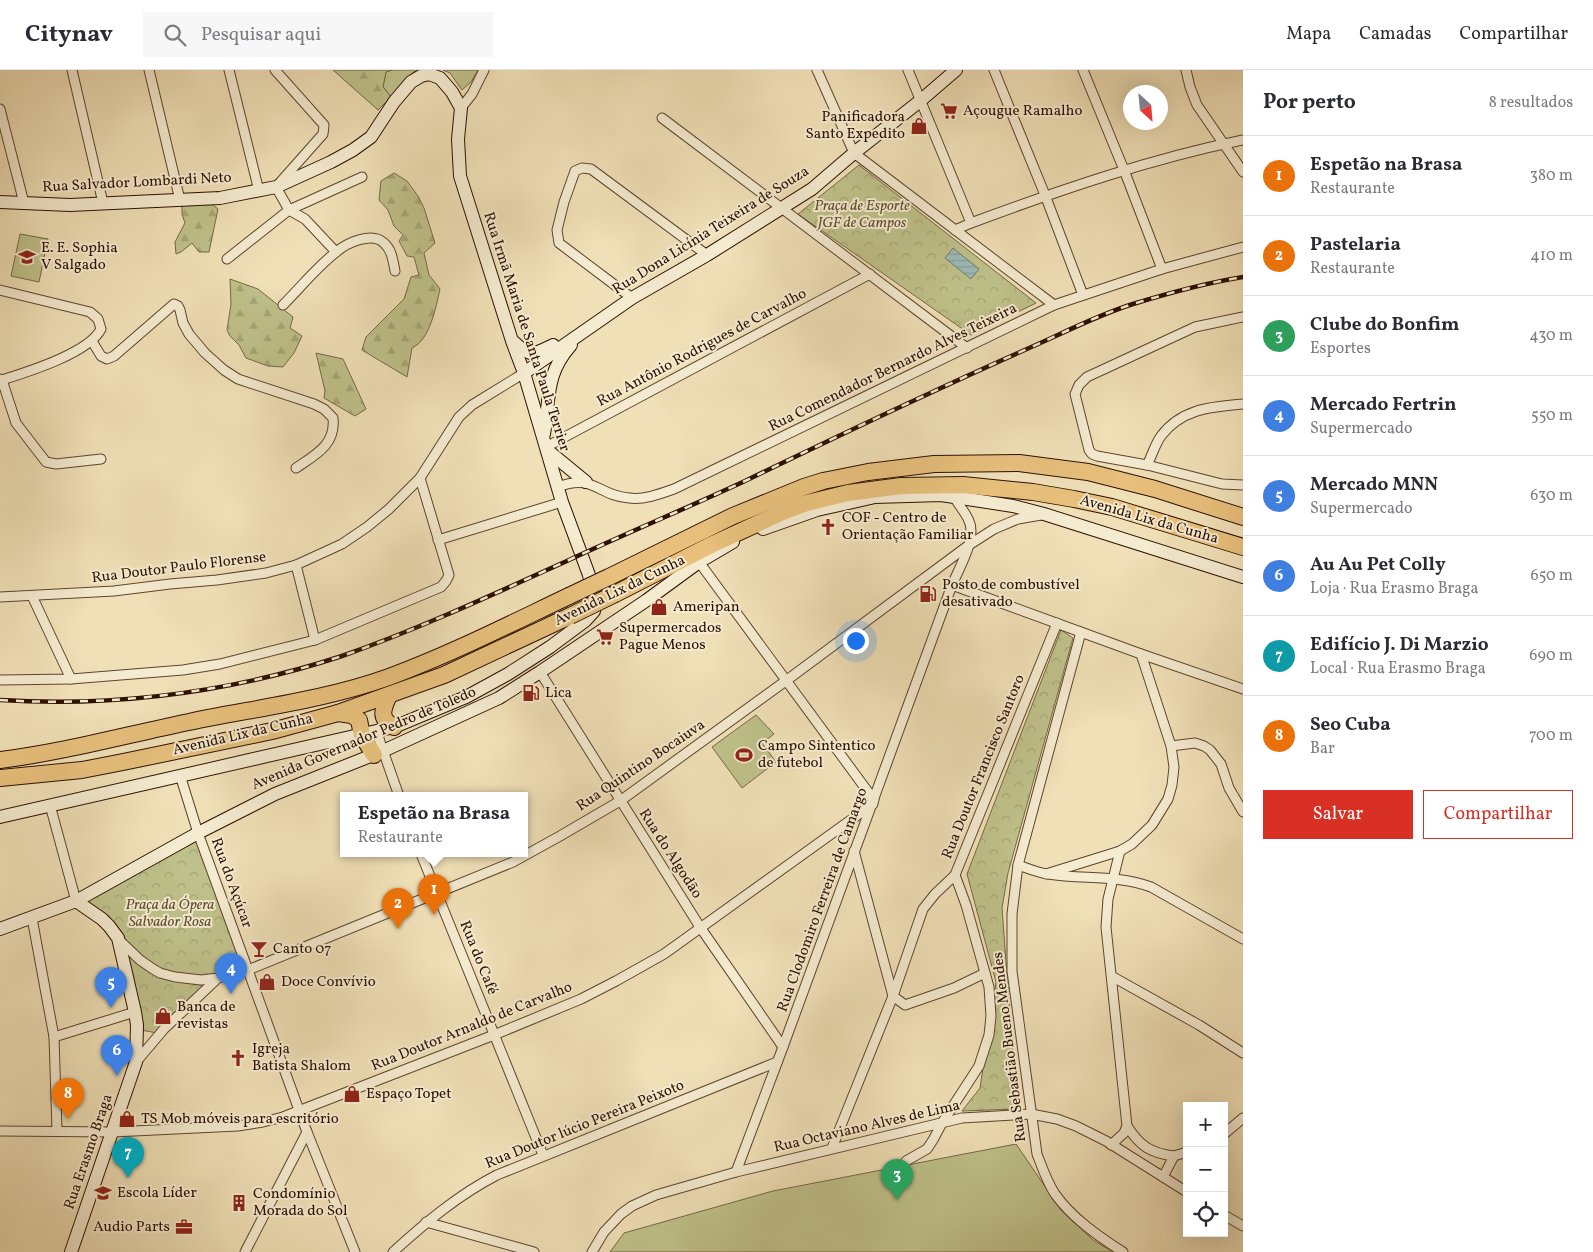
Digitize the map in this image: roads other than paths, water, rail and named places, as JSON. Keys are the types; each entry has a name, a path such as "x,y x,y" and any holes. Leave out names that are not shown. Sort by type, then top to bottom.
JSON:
{"highway":[{"name":"Avenida Lix da Cunha","path":"0,760 57,752 126,735 316,696 362,685 413,668 609,577 733,516 823,481 934,464 1019,463 1088,472 1155,489 1243,516"},
{"name":"Avenida Lix da Cunha","path":"0,778 82,770 272,731 338,713 444,675 570,616 768,518 807,503 868,490 901,486 964,485 1033,492 1112,507 1243,547"},
{"path":"785,511 875,497"},
{"path":"736,541 768,518"},
{"path":"389,695 383,715 389,724 394,727"},
{"path":"338,713 356,716 370,733 379,753"}],"main road":[{"name":"Rua Dona Licínia Teixeira de Souza","path":"524,373 632,298 707,255 812,189 956,70"},
{"name":"Rua Salvador Lombardi Neto","path":"0,202 70,205 220,198 259,191 276,187 353,150 371,137 394,102 411,82 421,76 429,74 440,78 452,92 461,108"},
{"name":"Rua Irmã Maria de Santa Paula Terrier","path":"461,108 458,140 460,176 512,341 524,373 562,502 589,575 595,605 594,611 585,621 550,647"},
{"path":"512,341 525,352 533,354 583,332"},
{"path":"583,332 568,348 552,374 548,390 546,445 586,482"},
{"name":"Avenida Governador Pedro de Toledo","path":"0,929 76,902 198,833 275,794 379,753 499,698 647,600 699,562 755,532 817,510 875,497 940,495 1013,506 1243,577"},
{"path":"499,698 550,647"},
{"path":"0,817 394,727 466,697 508,674 550,647"},
{"name":"Rua Erasmo Braga","path":"71,1252 136,1062 137,1025 118,938 102,919 76,902"}],"street":[{"path":"72,70 103,203"},
{"path":"149,70 180,200"},
{"path":"229,70 259,191"},
{"path":"275,70 324,125 323,134 276,187 289,210 305,219 336,252"},
{"name":"Rua Irmã Maria de Santa Paula Terrier","path":"461,108 472,94 484,70"},
{"path":"817,70 854,153 1054,305"},
{"path":"908,70 971,223"},
{"path":"994,70 1083,295"},
{"path":"1083,70 1162,269"},
{"path":"1186,70 1197,105 1243,172"},
{"path":"0,109 2,125 24,203"},
{"path":"662,118 967,348"},
{"path":"955,230 1045,195 1124,170 1243,140"},
{"path":"632,298 559,243 557,230 575,171 582,168 591,169 707,255"},
{"path":"227,259 289,210 362,177"},
{"path":"283,305 336,252 362,238 378,239 383,242 390,252 396,271"},
{"name":"Rua Comendador Bernardo Alves Teixeira","path":"586,482 616,496 636,499 674,489 1054,305 1162,269 1243,247"},
{"name":"Rua Antônio Rodrigues de Carvalho","path":"546,445 870,274"},
{"path":"0,290 90,312 98,319 101,329 98,336 92,341 65,356 1,380 16,423 46,462 56,464 101,459"},
{"path":"92,341 101,356 107,359 114,356 174,304 178,306 183,323 189,334 205,353 224,370 238,379 314,404 324,409 333,418 333,432 329,442 296,468"},
{"path":"1243,317 1195,327 1153,346 1087,377 1079,385 1075,394 1089,450 1097,456 1147,465 1222,484 1243,485"},
{"name":"Rua Doutor Paulo Florense","path":"0,597 114,591 217,580 266,573 296,565 342,544 389,509 420,478 459,417 472,405 524,373"},
{"path":"1147,465 1161,437 1179,420 1196,410 1243,404"},
{"path":"0,680 72,679 183,670 246,658 315,640 441,587 449,575 420,478"},
{"path":"558,488 567,484 586,482"},
{"name":"Rua Clodomiro Ferreira de Camargo","path":"736,1172 854,851 874,802 952,584 969,545 971,528 969,521 954,498"},
{"path":"438,540 562,502"},
{"name":"Rua Quintino Bocaiuva","path":"528,853 620,801 969,545 994,529 1018,519 1044,514"},
{"path":"699,562 787,680 874,802"},
{"path":"296,565 315,640"},
{"path":"952,584 1141,654 1243,689"},
{"path":"32,596 72,679"},
{"name":"Rua Doutor Francisco Santoro","path":"906,1162 927,1149 979,1066 988,1035 991,1016 989,987 966,905 955,875 1057,623"},
{"name":"Rua Sebastião Bueno Mendes","path":"1081,632 1018,865 1012,914 1012,971 1037,1154 1044,1172 1054,1192 1071,1214 1123,1252"},
{"path":"1046,874 1120,851 1132,844 1143,835 1159,815 1168,799 1174,767 1171,746 1141,654"},
{"name":"Rua do Algodão","path":"540,672 700,927 783,1048"},
{"path":"1171,746 1195,744 1210,750 1221,764 1229,788 1243,812"},
{"path":"379,753 397,792"},
{"name":"Rua do Açúcar","path":"180,775 198,833 307,1132 355,1252"},
{"name":"Rua Doutor Arnaldo de Carvalho","path":"0,1132 113,1132 238,1126 274,1120 494,1035 581,999 616,981 664,954 874,802"},
{"path":"50,806 76,902"},
{"path":"854,851 893,996 905,1005 954,988 985,973"},
{"path":"1111,1145 1124,1134 1127,1126 1113,977 1106,927 1108,899 1120,851"},
{"name":"Rua do Café","path":"422,857 542,1156"},
{"name":"Rua Quintino Bocaiuva","path":"218,978 248,970 522,857"},
{"path":"1018,865 1046,874 1113,878 1138,883 1151,888 1243,939"},
{"path":"832,1148 893,996 924,909 935,894 955,875"},
{"path":"32,918 54,1037 57,1131"},
{"name":"Rua Erasmo Braga","path":"118,938 140,960 160,973 190,979 218,978"},
{"path":"1113,977 1199,1025 1243,1053"},
{"name":"Rua Erasmo Braga","path":"136,1062 164,1029 218,978"},
{"path":"54,1037 135,1012"},
{"name":"Rua Doutor lúcio Pereira Peixoto","path":"393,1252 426,1222 490,1178 777,1062"},
{"name":"Rua Octaviano Alves de Lima","path":"592,1252 612,1223 632,1206 656,1195 736,1172 962,1118 1031,1114 1057,1119 1076,1126 1111,1145 1183,1190"},
{"path":"1228,1131 1243,1118"},
{"path":"1127,1126 1140,1144 1149,1150 1174,1156 1183,1153"},
{"path":"245,1252 307,1132"},
{"path":"1163,1177 1174,1156"},
{"path":"1228,1217 1243,1226"},
{"path":"426,1222 534,1252"}],"water":[{"path":"953,248 979,269 971,279 945,258"}],"railway":[{"path":"0,700 86,701 130,699 173,694 216,688 258,679 342,656 428,623 485,598 723,491 941,388 1100,316 1174,292 1243,277"}],"place":[{"name":"Açougue Ramalho","path":"949,111"},
{"name":"Panificadora Santo Expedito","path":"919,126"},
{"name":"E. E. Sophia V Salgado","path":"27,257"},
{"name":"COF - Centro de Orientação Familiar","path":"828,527"},
{"name":"Posto de combustível desativado","path":"928,594"},
{"name":"Ameripan","path":"659,607"},
{"name":"Supermercados Pague Menos","path":"605,637"},
{"name":"Lica","path":"531,693"},
{"name":"Campo Sintentico de futebol","path":"744,755"},
{"name":"Espetão na Brasa","path":"434,915"},
{"name":"Pastelaria","path":"398,929"},
{"name":"Canto 07","path":"259,949"},
{"name":"Doce Convívio","path":"267,982"},
{"name":"Mercado Fertrin","path":"231,994"},
{"name":"Mercado MNN","path":"111,1008"},
{"name":"Banca de revistas","path":"163,1016"},
{"name":"Igreja Batista Shalom","path":"238,1058"},
{"name":"Au Au Pet Colly","path":"117,1076"},
{"name":"Espaço Topet","path":"352,1094"},
{"name":"Seo Cuba","path":"68,1119"},
{"name":"TS Mob móveis para escritório","path":"127,1119"},
{"name":"Edifício J. Di Marzio","path":"128,1178"},
{"name":"Escola Líder","path":"103,1193"},
{"name":"Clube do Bonfim","path":"897,1200"},
{"name":"Condomínio Morada do Sol","path":"239,1203"},
{"name":"Audio Parts","path":"184,1227"}],"park label":[{"name":"Praça de Esporte JGF de Campos","path":"862,214"},
{"name":"Praça da Ópera Salvador Rosa","path":"170,914"}]}
